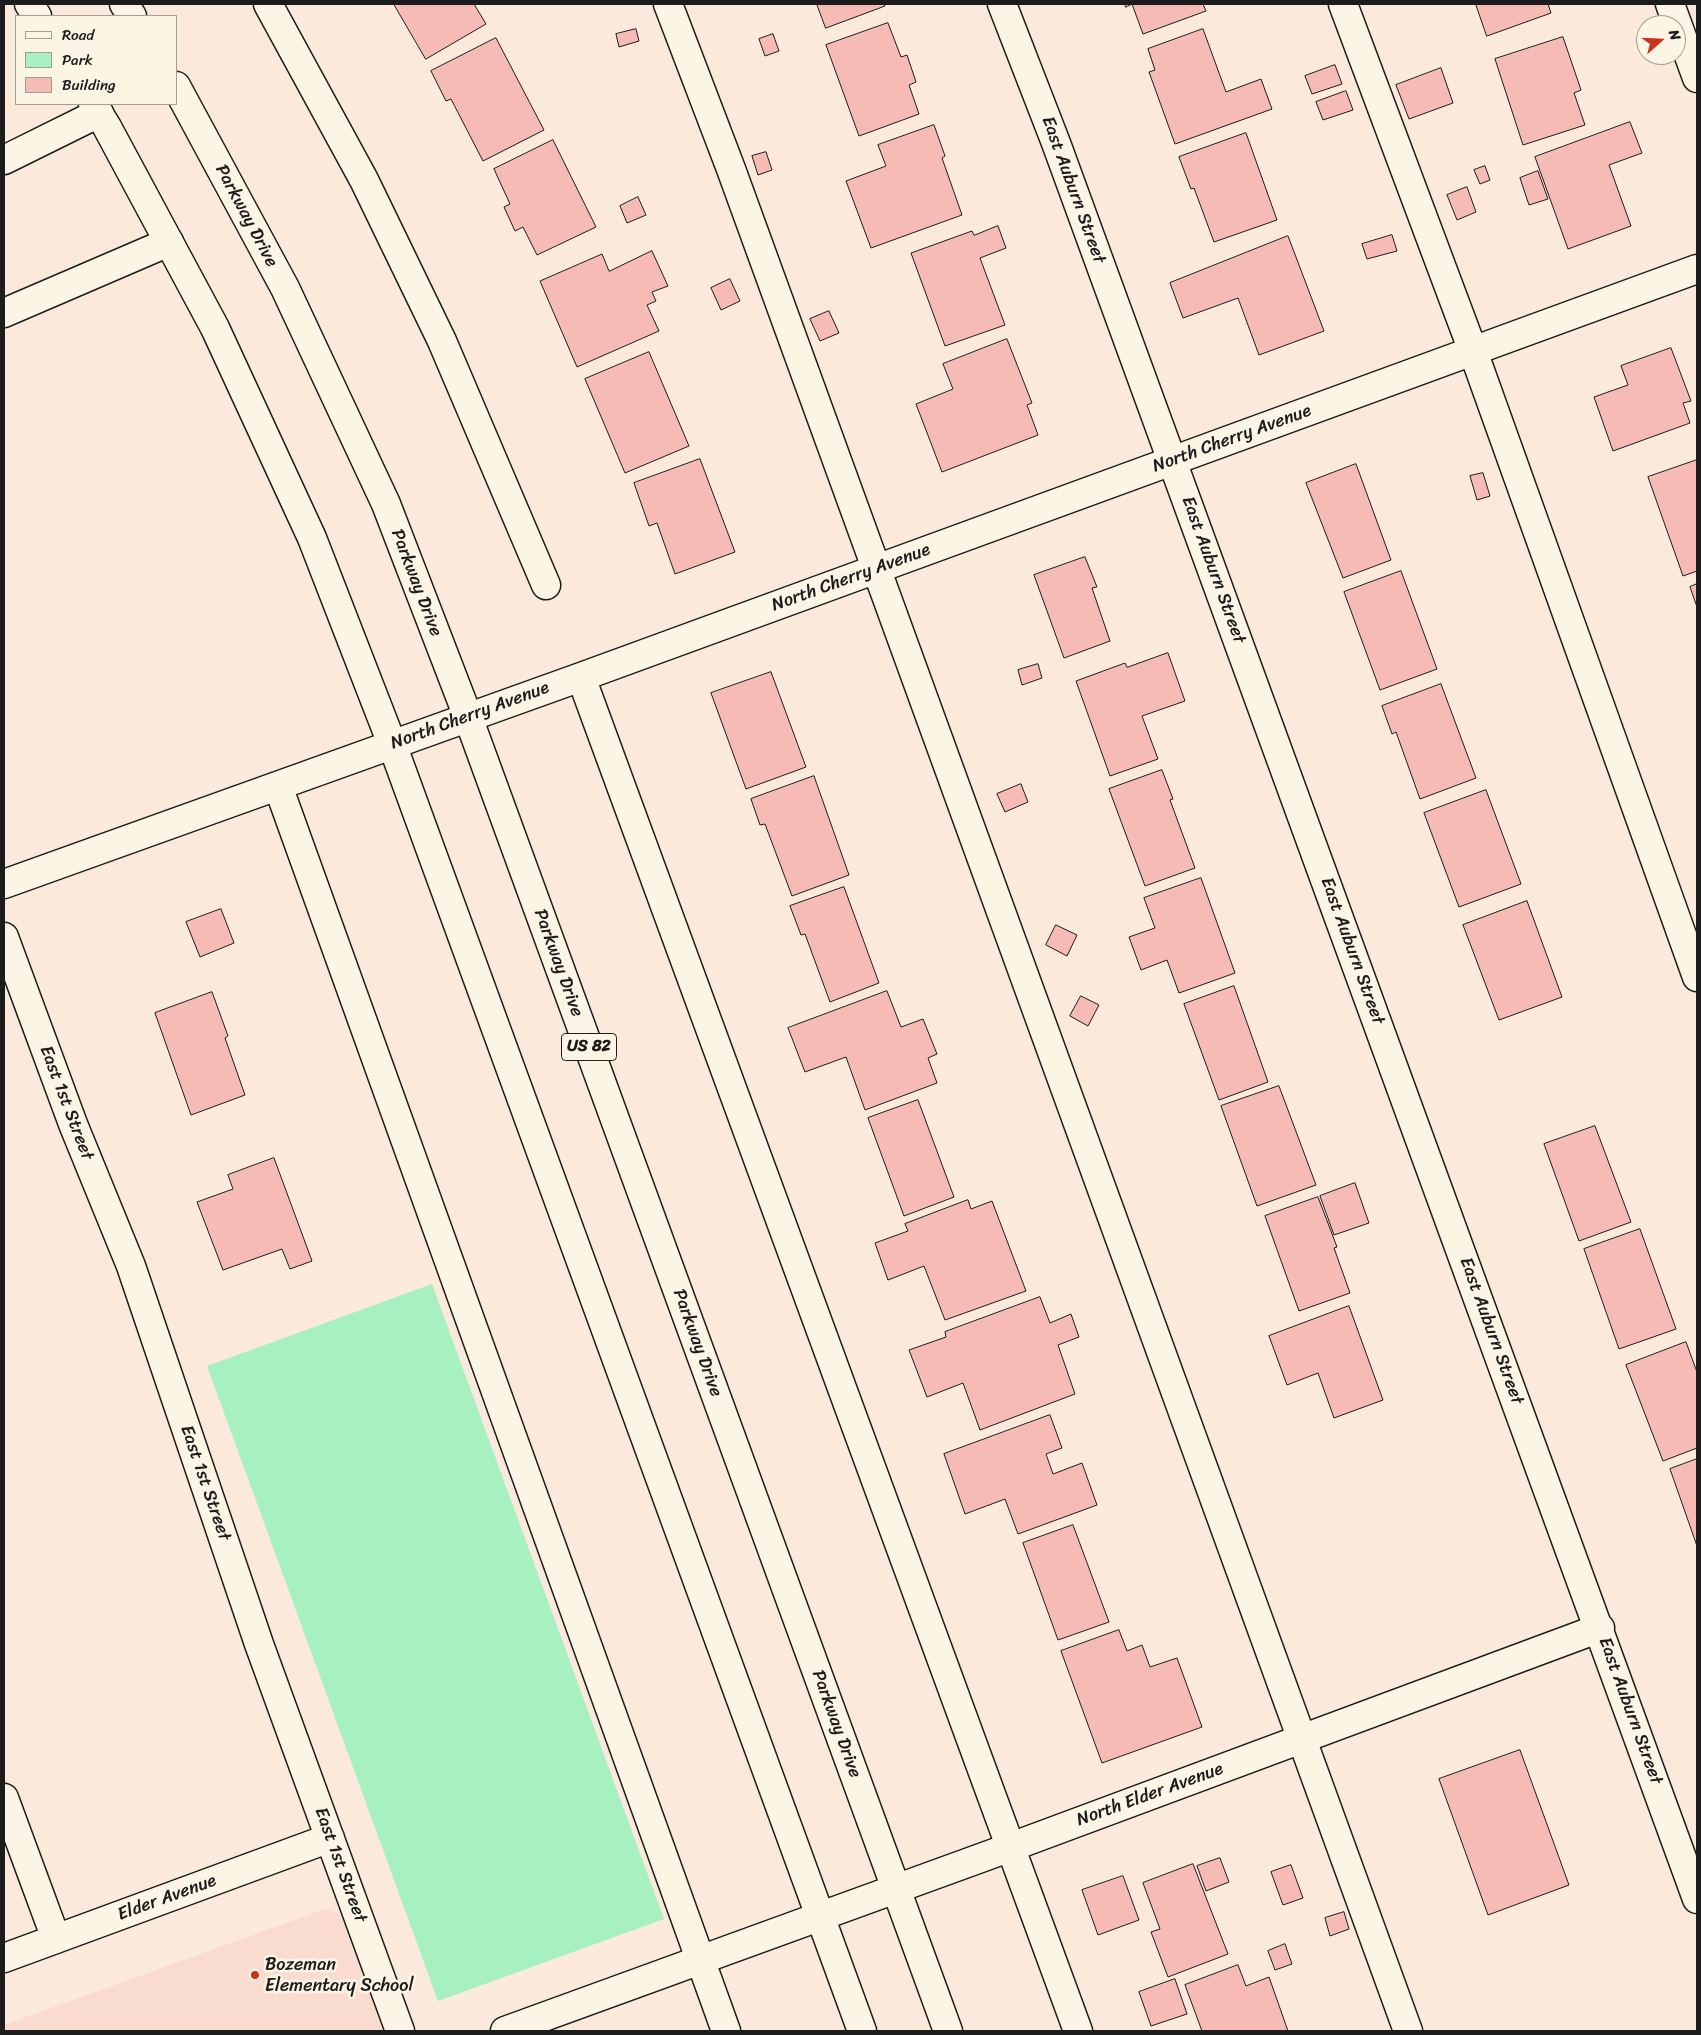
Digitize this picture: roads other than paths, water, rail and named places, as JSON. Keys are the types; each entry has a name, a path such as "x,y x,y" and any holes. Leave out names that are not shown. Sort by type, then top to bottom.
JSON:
{"main road":[{"path":"29,4 36,15"},
{"path":"124,4 131,15"},
{"path":"268,4 364,180 442,341 546,585"},
{"path":"668,4 731,169 1408,2031"},
{"name":"East Auburn Street","path":"1002,4 1056,144 1173,461 1600,1628 1697,1899"},
{"path":"1343,4 1473,351 1697,978"},
{"path":"1670,4 1697,78"},
{"name":"Parkway Drive","path":"178,90 285,288 386,504 468,717 948,2031"},
{"path":"4,160 96,108 215,328 312,538 392,744 862,2031"},
{"path":"4,313 169,242"},
{"name":"North Cherry Avenue","path":"4,884 580,677 1697,269"},
{"path":"580,677 1078,2031"},
{"path":"278,786 726,2031"},
{"name":"East 1st Street","path":"4,937 73,1124 131,1266 259,1644 400,2031"},
{"name":"North Elder Avenue","path":"505,2031 1011,1847 1600,1628"},
{"path":"4,1798 56,1939"},
{"name":"Elder Avenue","path":"4,1958 330,1838"}],"place":[{"name":"Bozeman Elementary School","path":"255,1975"}]}
